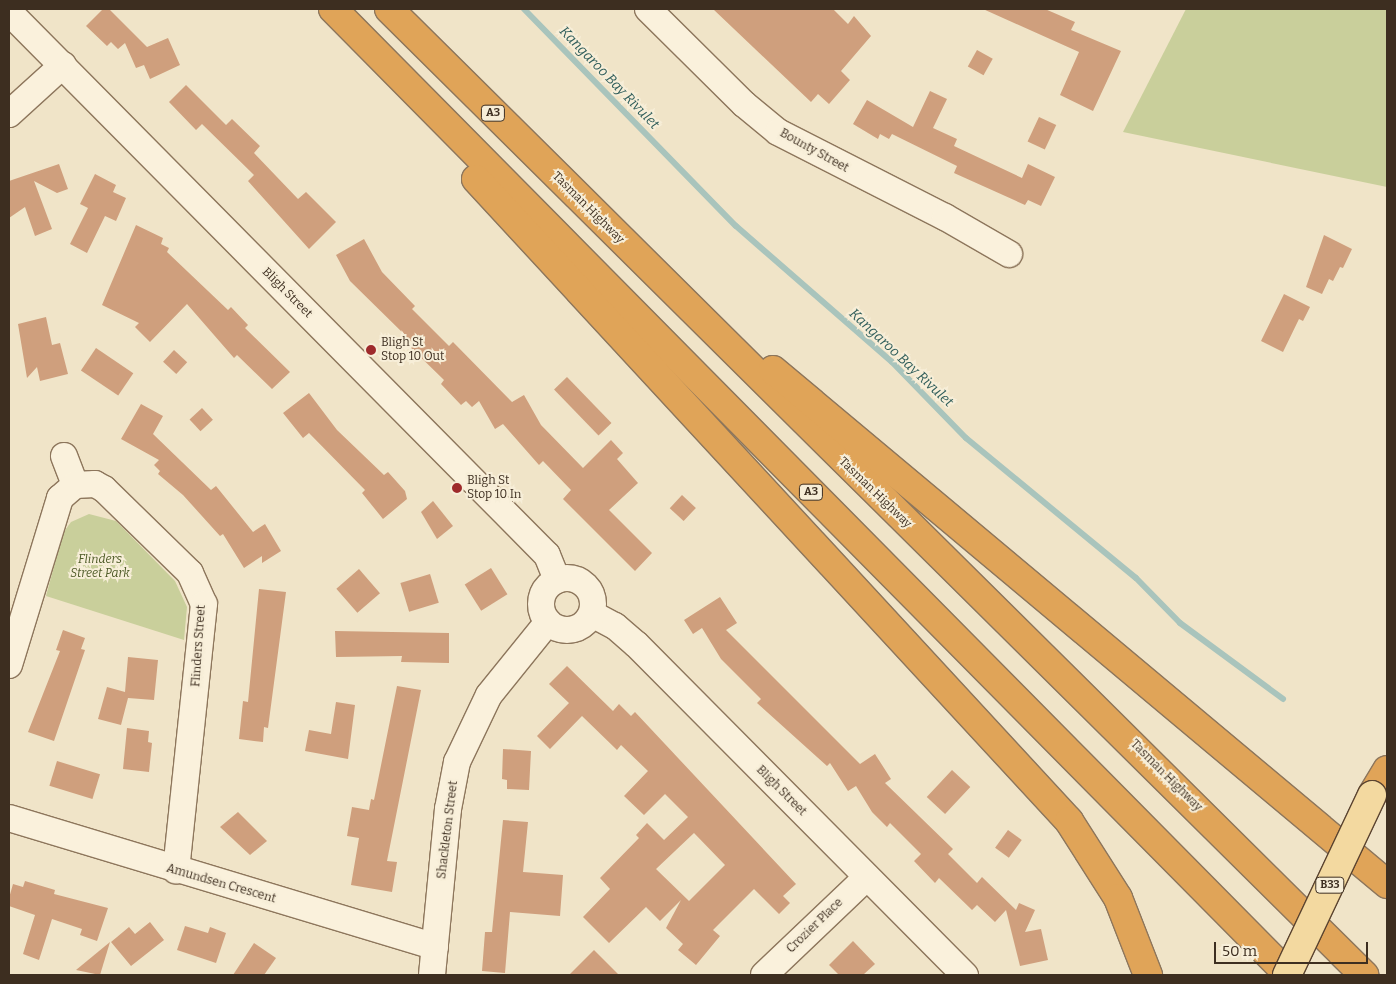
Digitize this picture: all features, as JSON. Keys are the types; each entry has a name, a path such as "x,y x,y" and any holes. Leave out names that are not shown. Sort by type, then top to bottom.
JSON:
{"highway":[{"path":"320,9 1069,821 1118,898 1148,975"},
{"name":"A3","path":"333,9 1288,975"},
{"name":"Tasman Highway","path":"390,9 596,218 1364,975"},
{"path":"596,218 1387,884"},
{"path":"1372,795 1387,770"}],"main road":[{"name":"B33","path":"1288,975 1372,795"}],"street":[{"name":"Bounty Street","path":"648,9 744,104 778,132 945,217 1009,254"},
{"name":"Bligh Street","path":"9,12 547,555 558,580"},
{"path":"9,114 63,66"},
{"path":"9,665 56,508 60,498 75,485 64,456"},
{"name":"Flinders Street","path":"75,485 94,484 118,499 190,573 202,594 204,615 176,871"},
{"path":"574,579 589,589 592,614 583,626 568,630 548,622 541,598 558,580 574,579"},
{"name":"Bligh Street","path":"592,614 615,626 636,644 965,975"},
{"name":"Shackleton Street","path":"432,975 448,809 457,762 489,695 548,622"},
{"name":"Amundsen Crescent","path":"9,818 176,871 435,947"},
{"name":"Crozier Place","path":"764,975 867,877"}],"green space":[{"path":"1186,9 1387,9 1387,187 1123,132"},
{"name":"Flinders Street Park","path":"89,514 116,521 175,581 187,607 184,640 46,596 63,533 71,522"}],"building":[{"path":"103,9 109,9 147,47 168,38 180,65 150,79 144,65 136,68 125,43 118,49 111,42 107,46 86,26"},
{"path":"713,9 833,9 848,24 854,16 871,36 841,71 850,80 829,104 818,94 811,102"},
{"path":"983,9 1045,9 1075,22 1071,30 1121,51 1093,111 1060,95 1079,52"},
{"path":"977,50 993,59 984,75 968,67"},
{"path":"186,85 226,125 232,119 260,146 254,153 298,199 306,192 336,222 309,249 248,181 254,175 202,124 196,130 169,102"},
{"path":"930,91 947,99 933,128 957,139 954,146 1022,178 1028,164 1055,177 1041,206 1028,200 1025,205 954,173 957,166 892,134 889,139 880,134 878,139 853,124 867,100 913,127"},
{"path":"1039,117 1056,125 1045,150 1028,141"},
{"path":"59,164 68,189 57,193 34,181 52,229 35,236 25,207 9,218 9,181"},
{"path":"95,174 116,185 113,192 126,198 116,221 105,216 87,253 70,244 88,208 80,204"},
{"path":"136,225 163,238 161,244 169,248 167,252 228,310 231,307 248,325 245,328 290,372 272,389 237,355 234,358 187,304 150,342 135,327 139,323 102,305"},
{"path":"1324,235 1352,249 1343,268 1340,267 1333,281 1329,279 1322,294 1306,287"},
{"path":"364,239 382,272 415,306 412,309 449,346 453,342 512,402 524,395 541,425 583,468 611,440 623,453 617,459 638,483 609,510 652,553 635,571 563,499 571,490 543,461 539,465 503,424 495,429 479,401 472,407 466,401 461,405 441,384 444,380 403,340 406,336 350,281 336,255"},
{"path":"1284,294 1310,307 1303,321 1299,319 1283,352 1261,341"},
{"path":"46,317 52,345 60,343 68,374 40,381 37,367 27,378 18,324"},
{"path":"96,348 133,373 118,396 81,370"},
{"path":"174,350 187,362 176,374 163,362"},
{"path":"567,377 611,423 599,436 554,390"},
{"path":"309,393 337,430 384,475 388,472 405,491 407,499 383,519 362,493 365,490 309,433 303,438 283,413"},
{"path":"141,404 163,416 153,434 211,490 216,486 253,532 265,524 281,551 262,563 262,556 244,568 223,534 220,536 183,495 158,474 160,471 154,465 159,460 121,439"},
{"path":"202,408 213,420 200,431 190,420"},
{"path":"682,495 696,508 684,521 670,508"},
{"path":"433,501 453,526 437,539 421,512"},
{"path":"491,568 507,594 481,611 465,584"},
{"path":"359,569 380,593 357,613 336,589"},
{"path":"430,574 439,603 409,612 400,583"},
{"path":"259,589 286,592 268,728 264,727 263,742 239,739 243,701 248,702"},
{"path":"720,597 737,623 726,630 860,764 875,754 891,779 885,783 953,849 948,854 977,883 982,877 1016,910 1019,903 1035,910 1025,932 1041,929 1048,960 1020,966 1006,910 995,922 977,905 972,910 939,878 935,883 914,861 921,854 890,823 887,827 872,812 856,786 848,791 830,763 827,766 757,703 761,699 721,659 702,628 693,634 684,620"},
{"path":"63,630 85,638 81,649 85,650 54,741 28,732 60,651 56,650"},
{"path":"335,631 449,633 449,663 401,662 402,656 336,657"},
{"path":"128,657 158,660 154,700 128,698 121,725 98,719 107,687 125,692"},
{"path":"567,666 613,711 619,704 631,716 635,712 796,884 783,896 790,903 779,914 754,889 713,930 720,936 696,965 678,950 683,944 666,928 681,900 660,921 646,907 609,943 583,917 610,889 600,878 639,838 636,835 647,823 664,840 688,817 665,794 644,815 624,796 648,771 621,745 617,750 582,716 550,749 537,736 569,703 549,684","holes":["694,833 725,865 689,901 656,869"]},
{"path":"397,686 421,690 387,861 397,862 392,892 351,885 359,838 347,836 352,807 369,810 371,799 374,800"},
{"path":"336,702 355,705 348,759 305,751 309,730 331,734"},
{"path":"127,728 149,731 148,742 152,743 149,772 123,769"},
{"path":"503,749 531,751 529,790 507,789 507,780 502,779"},
{"path":"57,761 100,774 92,799 49,786"},
{"path":"952,770 970,787 945,814 927,797"},
{"path":"238,812 267,841 250,855 220,827"},
{"path":"503,820 528,822 523,872 563,875 560,916 510,912 505,973 482,971 485,932 492,932"},
{"path":"1008,830 1022,840 1009,858 995,848"},
{"path":"25,881 55,890 54,894 108,908 97,941 80,935 82,929 52,919 39,960 23,954 35,915 9,906 9,898 13,884 23,887"},
{"path":"150,922 164,940 131,966 111,942 129,927 135,934"},
{"path":"185,926 208,933 210,927 226,933 216,963 177,950"},
{"path":"853,941 875,964 863,975 839,975 829,965"},
{"path":"110,942 100,975 76,970"},
{"path":"254,943 276,958 264,975 233,975"},
{"path":"594,950 619,975 569,975"}],"waterway":[{"name":"Kangaroo Bay Rivulet","path":"524,9 736,226 892,362 966,438 1136,578 1180,623 1283,699"}],"place":[{"name":"Bligh St Stop 10 Out","path":"371,350"},
{"name":"Bligh St Stop 10 In","path":"457,488"}]}
